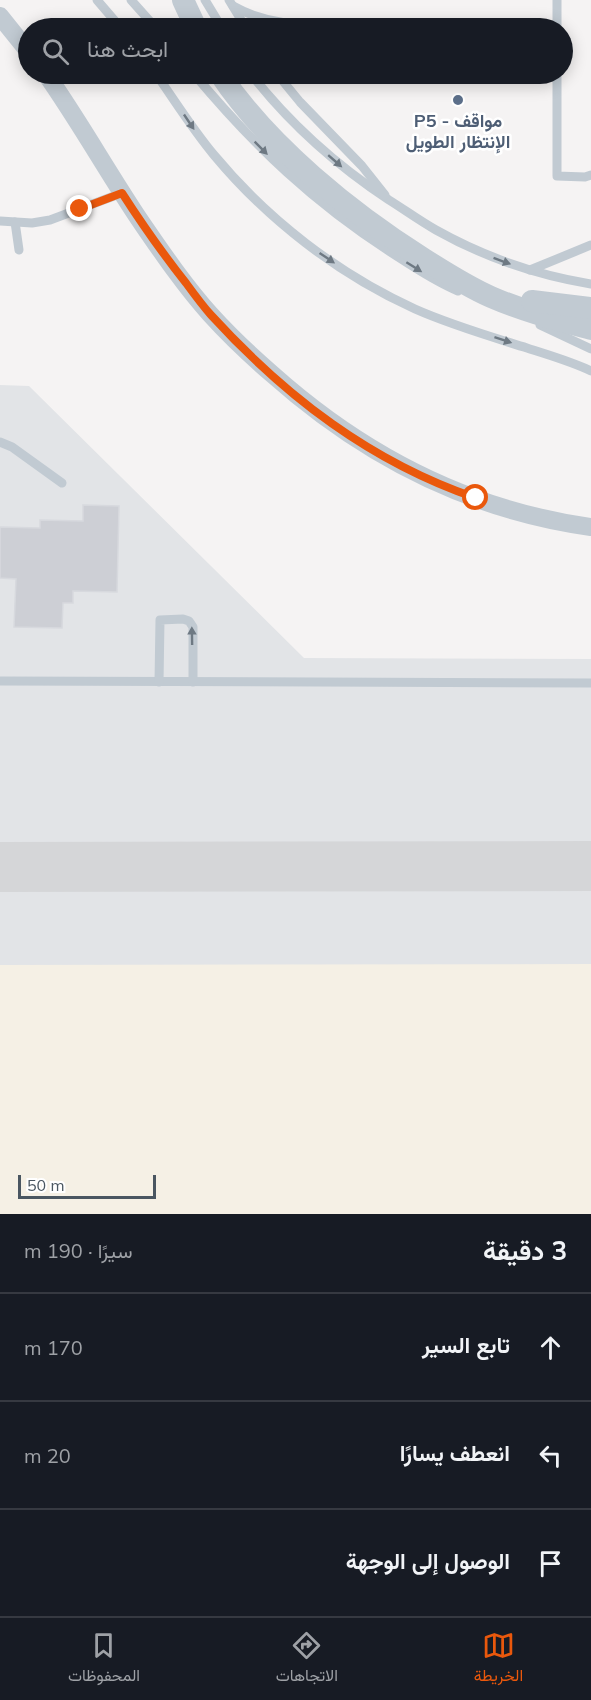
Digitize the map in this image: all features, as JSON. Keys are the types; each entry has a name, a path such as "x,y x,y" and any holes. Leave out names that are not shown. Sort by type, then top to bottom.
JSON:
{"street":[{"path":"183,0 191,18"},
{"path":"0,16 18,38"},
{"path":"53,84 146,229 210,314 251,356 296,396 332,424 411,472 455,490 541,518 591,527"},
{"path":"228,84 267,133 327,188 406,248 491,297 591,329"},
{"path":"491,297 591,308"}],"lane":[{"path":"97,0 112,18"},
{"path":"131,0 147,18"},
{"path":"205,0 216,18"},
{"path":"557,0 557,18"},
{"path":"231,3 257,18"},
{"path":"231,3 240,18"},
{"path":"163,84 195,131 230,174 268,213 313,249 363,281 416,309 591,371"},
{"path":"203,84 235,122 278,166 325,206 358,230 448,287 530,320 591,349"},
{"path":"260,84 305,133 350,173 428,225 487,255 530,270 591,284"},
{"path":"285,84 362,166 389,200"},
{"path":"557,84 557,176 591,176"},
{"path":"0,221 50,220 122,193"},
{"path":"15,222 19,250"},
{"path":"530,270 591,245"},
{"path":"0,441 62,483"},
{"path":"159,682 160,620 183,619 189,621 193,627 193,682"},
{"path":"0,681 591,683"}],"shaded area":[{"path":"0,385 29,386 304,658 591,659 591,1214 0,1214"}],"sand":[{"path":"591,964 591,1214 0,1214 0,965"}],"building":[{"path":"83,505 119,506 117,592 73,591 73,603 63,603 62,628 14,627 16,579 0,578 0,527 40,528 40,520 83,521"}],"taxiway":[{"path":"0,867 591,866"}],"place":[{"name":"P5 - مواقف الإنتظار الطويل","path":"458,100"}],"route":[{"path":"80,209 122,193 139,220 210,314 251,356 296,396 332,424 411,472 476,498"}]}
